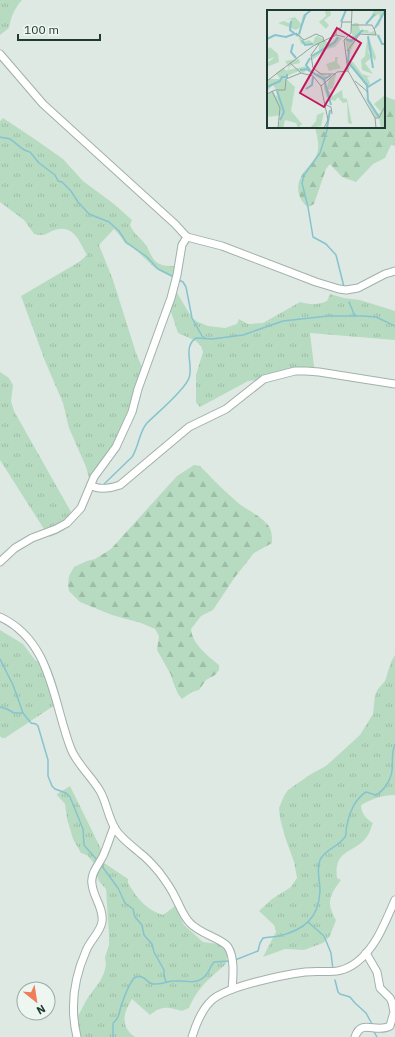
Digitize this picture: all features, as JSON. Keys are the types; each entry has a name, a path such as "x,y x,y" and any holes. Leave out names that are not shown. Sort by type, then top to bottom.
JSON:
{"street":[{"path":"0,54 43,104 176,224 186,237 222,246 316,282 339,289 346,290 358,288 379,277 395,271"},
{"path":"0,562 15,548 32,538 67,523 81,508 94,477 116,446 132,412 138,389 171,298 181,251 186,237"},
{"path":"91,485 98,489 111,488 120,484 189,427 226,409 264,379 288,372 319,372 395,384"},
{"path":"0,617 20,630 35,648 43,662 51,681 65,731 73,753 100,791 114,827 123,839 147,859 160,873 171,889 183,913 190,923 199,931 225,944 229,949 232,964 232,989"},
{"path":"77,1037 73,1005 76,980 86,950 98,933 102,919 100,907 94,893 92,876 102,857 114,827"},
{"path":"192,1037 201,1016 212,1001 221,993 275,978 306,972 338,972 356,963 373,945 395,900"},
{"path":"355,1037 358,1030 363,1026 382,1029 390,1026 394,1015 391,1000 380,988 377,972 366,953"}],"green space":[{"path":"0,0 22,0 13,13 9,28 0,35"},
{"path":"385,96 395,100 395,146 391,145 385,158 373,164 356,182 342,177 330,164 326,169 314,204 308,207 300,198 298,185 303,174 317,154 315,128 385,128"},
{"path":"3,118 63,159 83,181 114,204 132,220 130,225 131,228 147,246 157,263 179,267 177,280 155,268 137,251 125,243 114,229 99,245 113,280 136,353 144,372 130,419 91,485 86,467 69,428 63,403 45,361 21,296 79,262 87,255 78,239 70,231 59,229 43,235 34,234 24,220 0,202 0,121"},
{"path":"176,291 192,318 208,326 225,328 237,324 239,319 248,324 263,323 300,302 314,304 327,301 330,294 360,300 395,311 395,340 310,333 315,374 304,373 248,381 200,407 196,402 196,375 203,352 201,346 196,341 178,333 171,312 167,310"},
{"path":"0,372 9,378 13,385 11,401 14,411 75,519 64,530 49,537 0,460"},
{"path":"194,465 200,466 236,501 265,521 270,529 272,543 254,553 235,577 213,610 201,616 191,629 197,645 219,665 219,670 215,675 206,680 199,690 192,692 182,699 178,694 171,675 157,650 159,636 155,629 141,623 112,615 80,602 69,591 68,585 69,576 74,567 95,559 111,549 177,476"},
{"path":"0,630 23,644 35,660 40,663 55,705 5,738 0,736"},
{"path":"395,655 395,795 377,798 361,805 364,816 373,823 369,834 363,841 358,846 346,852 338,861 337,878 341,880 330,900 331,909 336,920 330,936 323,943 304,950 285,949 263,957 276,932 274,925 259,911 272,899 291,887 297,878 294,862 280,818 279,808 284,796 288,790 311,774 326,766 360,735 373,714 375,695 385,681 391,662"},
{"path":"70,786 103,853 100,860 128,879 128,883 142,903 157,913 163,915 175,906 184,925 203,942 218,944 229,943 226,964 200,989 189,1008 182,1011 162,1008 150,1015 132,999 124,1019 130,1033 135,1037 75,1037 76,1017 104,973 106,965 105,957 109,945 109,935 106,889 99,881 97,876 98,868 87,855 81,853 73,839 67,819 65,804 57,795"}],"waterway":[{"path":"328,128 320,153 304,175 302,183 313,237 326,244 336,255 344,287"},
{"path":"0,137 10,139 22,149 30,152 39,163 55,175 58,181 62,182 71,191 78,202 89,214 109,222 119,231 126,242 147,257 158,269 174,277"},
{"path":"179,280 183,282 186,287 192,318 202,336 205,338"},
{"path":"349,302 355,316"},
{"path":"102,486 132,457 142,431 147,423 177,395 186,383 190,373 190,346 196,338 212,339 243,335 283,321 328,316 376,317 395,326"},
{"path":"0,659 13,685 23,713"},
{"path":"0,707 14,713 23,713 31,723 38,726 48,760 48,776 52,786 55,789 66,793 70,797 83,829 84,845 97,860"},
{"path":"235,960 258,951 263,938 279,936 296,930 303,926 313,916 317,909 319,900 320,891 318,868 320,860 322,856 344,839 349,816 359,798 366,792 376,795 382,791 389,781 395,744"},
{"path":"101,865 118,888 125,903 133,909 135,917 142,925 144,935 152,944 154,952 164,970 166,982"},
{"path":"308,922 324,936 331,953 333,970"},
{"path":"113,1037 113,1023 118,1018 125,995 134,978 143,977 150,983 156,984 174,981 191,982 203,978 214,962 230,961"},
{"path":"335,980 338,992 350,997 366,1013 372,1024"},
{"path":"373,1030 377,1037"}]}
